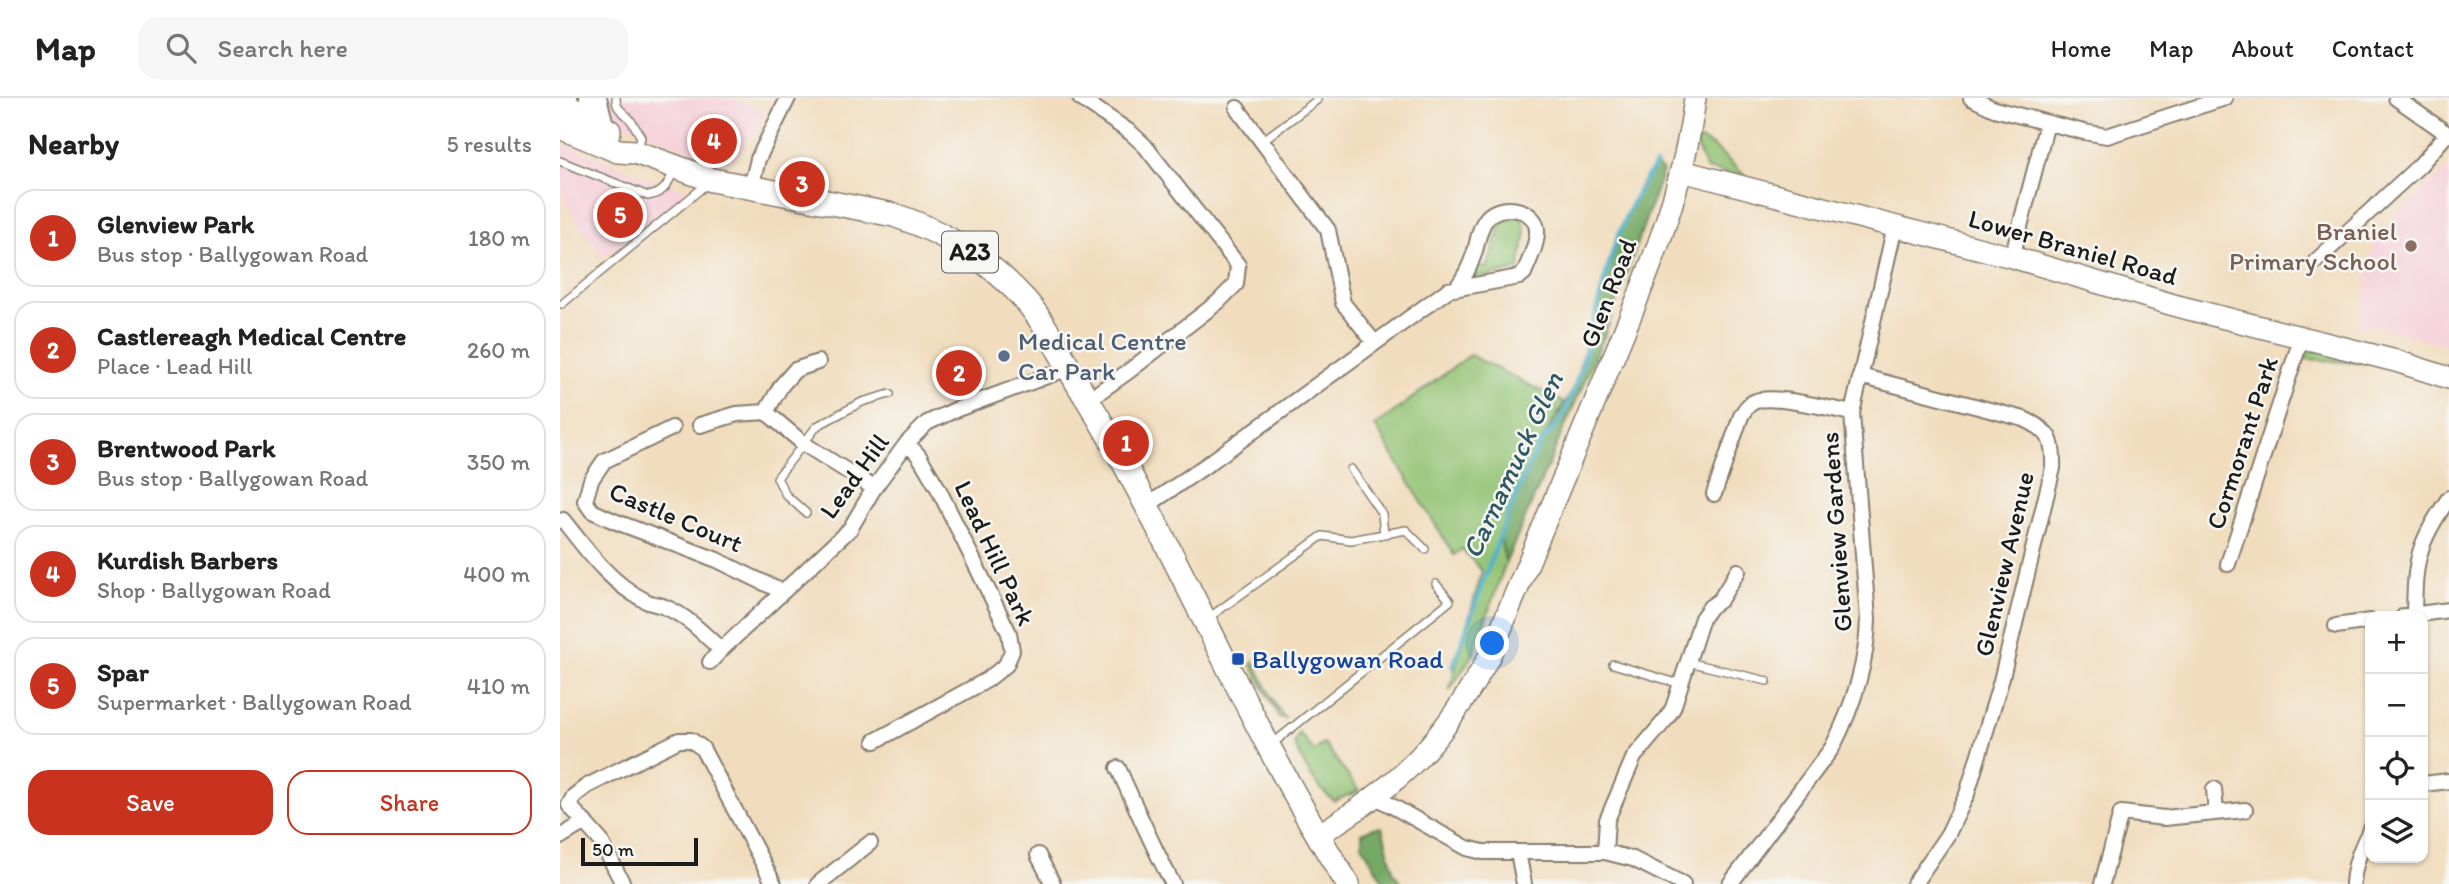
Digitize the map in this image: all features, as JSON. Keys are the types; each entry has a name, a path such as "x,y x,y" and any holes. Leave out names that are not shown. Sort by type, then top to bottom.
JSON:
{"highway":[{"path":"560,102 564,98"},
{"path":"593,98 600,125"}],"main road":[{"name":"A23","path":"560,102 627,140 636,152"},
{"name":"A23","path":"560,127 618,151 636,152 712,180 894,215 916,222 954,241 982,260 1026,301 1046,327 1148,505 1268,747 1348,884"}],"street":[{"path":"751,188 758,159 788,98"},
{"path":"1080,98 1131,133 1145,146 1238,265 1236,284 1218,302 1088,400"},
{"name":"Glen Road","path":"1318,835 1376,797 1417,761 1467,698 1490,655 1633,309 1672,207 1682,171 1695,98"},
{"path":"1971,98 1994,109 2107,136 2225,98"},
{"path":"2315,262 2420,165 2448,134 2396,98"},
{"path":"1237,108 1328,230 1343,303 1374,342"},
{"path":"2012,257 2047,123"},
{"name":"Lower Braniel Road","path":"1682,171 2012,257 2177,306 2302,336 2449,378"},
{"path":"1148,505 1434,300 1457,287 1512,279 1524,273 1537,231 1530,216 1508,208 1497,210 1487,218 1466,275 1457,287"},
{"name":"Glenview Gardens","path":"1730,884 1832,747 1844,726 1862,670 1868,644 1868,619 1852,413 1895,226"},
{"name":"Cormorant Park","path":"2228,564 2302,336"},
{"path":"766,412 781,386 795,370 818,362"},
{"name":"Lead Hill","path":"710,662 850,529 874,488 907,443 928,423 955,410 1069,368"},
{"name":"Glenview Avenue","path":"1860,376 2024,419 2040,426 2051,439 2053,453 2053,468 2001,681 1967,794 1948,834 1914,884"},
{"path":"1714,494 1741,416 1748,405 1759,399 1778,400 1852,413"},
{"path":"700,425 737,414 766,412 804,444 874,488"},
{"name":"Castle Court","path":"672,428 604,461 591,481 585,501 592,511 718,560 783,592"},
{"name":"Lead Hill Park","path":"875,741 987,680 1006,665 1012,651 1009,633 938,488 919,456 907,443"},
{"path":"2410,611 2418,552 2436,516 2449,498"},
{"path":"563,520 594,559 625,586 644,600 666,608 695,625 721,650"},
{"path":"1605,852 1607,820 1634,757 1667,718 1681,685 1702,618 1710,607 1720,600 1738,571"},
{"path":"2428,613 2449,610"},
{"path":"2336,626 2365,622"},
{"path":"623,884 601,841 585,822 565,805 587,786 678,740 691,740 702,748 774,884"},
{"path":"1118,768 1153,847 1173,884"},
{"path":"2428,783 2449,781"},
{"path":"2214,789 2216,813"},
{"path":"1376,797 1467,848 1483,852 1605,852 1633,859 1683,884"},
{"path":"2102,884 2121,813 2164,818 2245,810"},
{"path":"560,837 585,822"},
{"path":"2353,884 2353,872 2365,839"},
{"path":"818,884 870,843"},
{"path":"1518,852 1524,884"},
{"path":"1038,855 1053,884"}],"lane":[{"path":"616,98 616,105 621,113 629,117 641,137 636,152"},
{"path":"1262,141 1317,100"},
{"path":"560,161 648,196 665,189 675,168"},
{"path":"562,304 712,180"},
{"path":"807,513 786,495 777,478 817,426 862,402 890,394"},
{"path":"1351,469 1382,514 1384,534"},
{"path":"1206,620 1322,536 1351,540 1406,530 1425,549"},
{"path":"1268,747 1450,601 1436,584"},
{"path":"1688,662 1767,681"},
{"path":"1613,664 1681,685"}],"shaded area":[{"path":"607,98 733,98 767,113 734,160 727,162 706,158 628,125 618,118"},
{"path":"560,142 653,180 686,189 685,195 603,258 566,204 560,186"},
{"name":"Braniel Primary School","path":"2449,167 2449,346 2370,325 2358,329 2375,234"}],"green space":[{"path":"1697,139 1718,150 1747,177 1706,169 1697,147"},
{"path":"1655,165 1663,171 1605,334 1506,562 1499,535 1536,450 1573,390 1613,250 1639,187"},
{"path":"1516,215 1522,219 1526,232 1519,269 1479,278 1475,276 1476,265 1487,268 1500,229 1490,225 1497,216"},
{"path":"2318,348 2362,363 2303,359 2309,351"},
{"path":"1470,355 1565,403 1539,447 1499,535 1506,562 1473,654 1449,691 1482,571 1462,549 1454,555 1375,426"},
{"path":"1254,661 1276,706 1285,718 1279,717 1251,664"},
{"path":"1299,733 1314,751 1324,743 1359,791 1334,801 1327,795 1310,775 1294,743"},
{"path":"1382,827 1394,873 1402,884 1385,884 1362,845 1362,833"}],"waterway":[{"name":"Carnamuck Glen","path":"1453,667 1523,479 1538,448 1561,419 1574,389 1625,217 1655,165"}],"place":[{"name":"Kurdish Barbers","path":"714,141"},
{"name":"Brentwood Park","path":"802,184"},
{"name":"Spar","path":"620,215"},
{"name":"Braniel Primary School","path":"2411,246"},
{"name":"Medical Centre Car Park","path":"1004,356"},
{"name":"Castlereagh Medical Centre","path":"959,373"},
{"name":"Glenview Park","path":"1126,443"},
{"name":"Ballygowan Road","path":"1238,659"}]}
